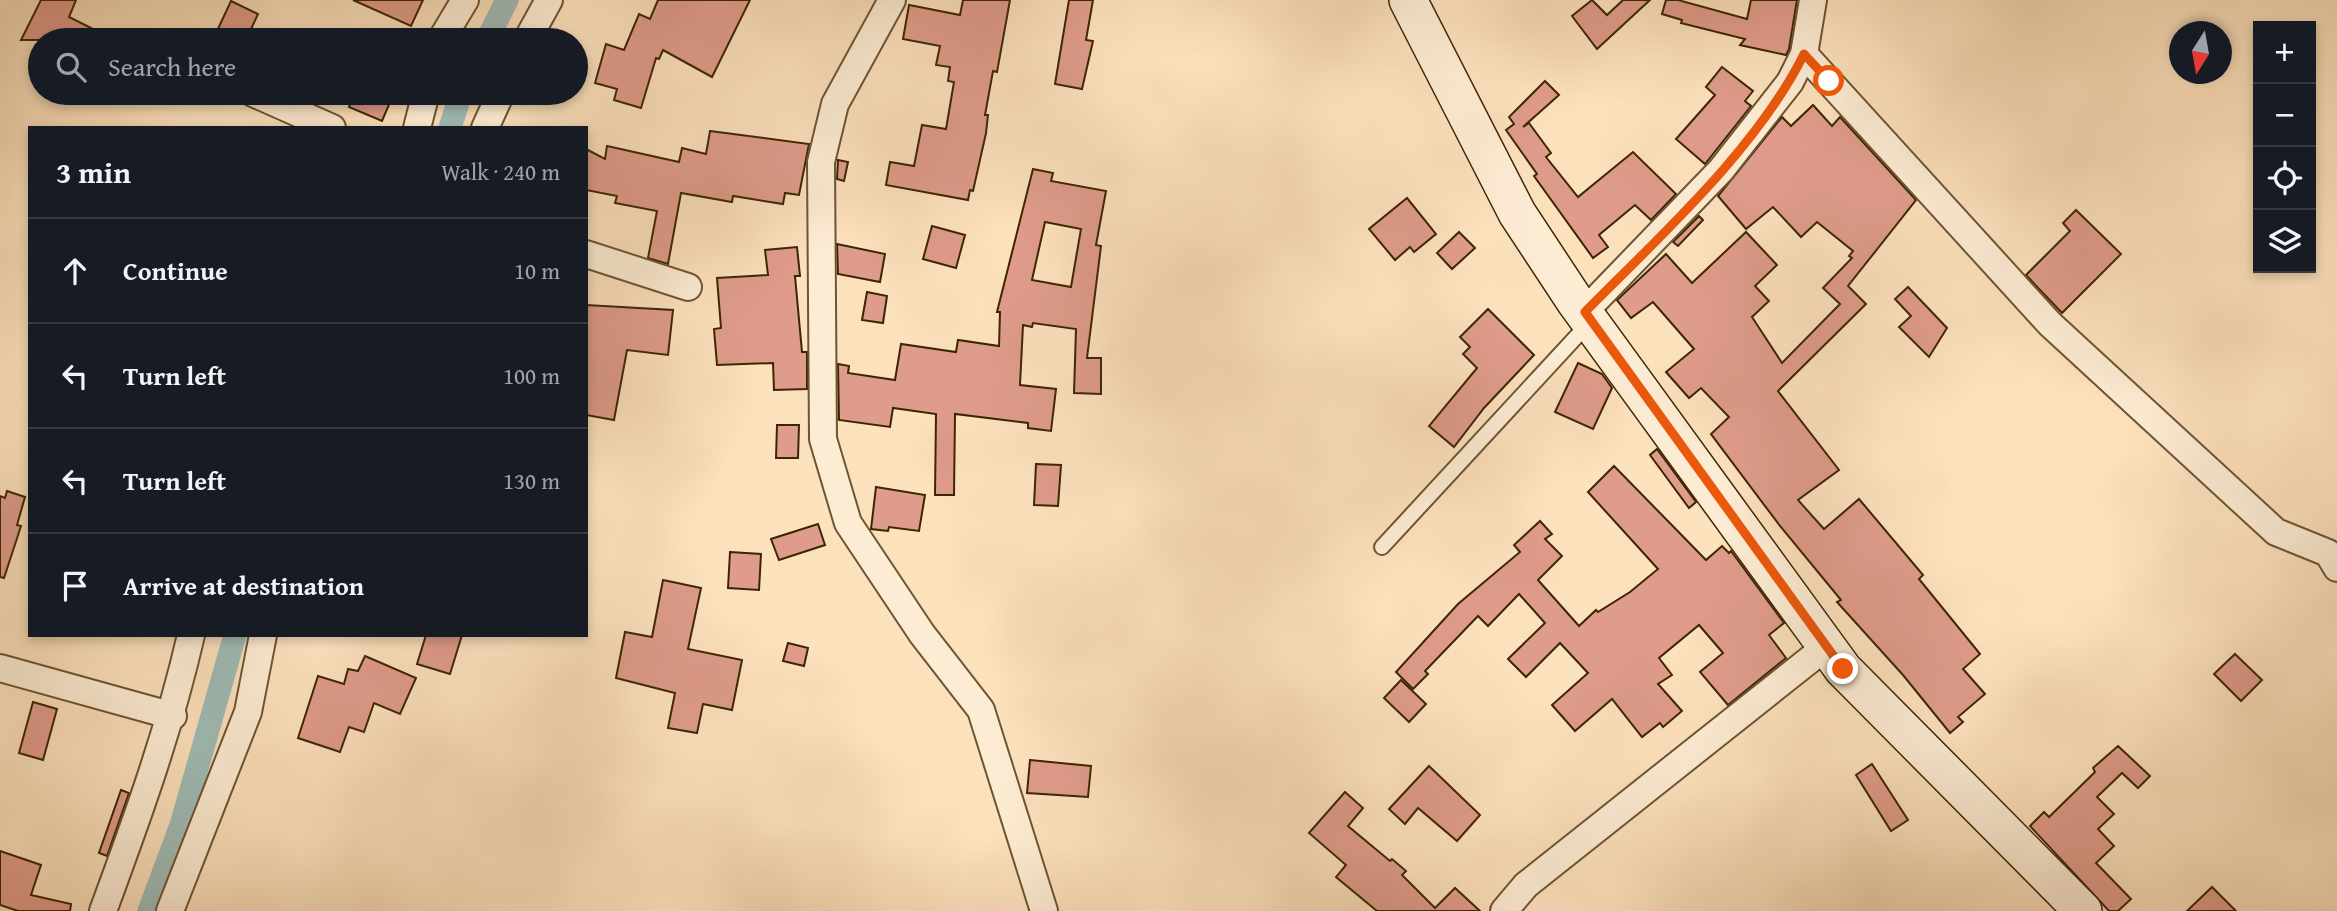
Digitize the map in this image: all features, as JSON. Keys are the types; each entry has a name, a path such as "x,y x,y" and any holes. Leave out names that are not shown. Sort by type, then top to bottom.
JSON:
{"street":[{"path":"448,28 465,0"},
{"path":"534,28 549,0"},
{"path":"892,0 835,104 821,162 823,439 848,523 922,634 981,710 1044,911"},
{"path":"1408,0 1517,213 1588,317 1843,669 2082,911"},
{"path":"1588,317 1721,170 1790,82 1804,54 1813,0"},
{"path":"1804,54 2050,324 2276,532 2328,553 2337,568"},
{"path":"280,105 327,126"},
{"path":"418,126 423,105"},
{"path":"486,126 496,105"},
{"path":"588,255 688,287"},
{"path":"103,911 173,716 191,637"},
{"path":"170,911 248,712 262,637"},
{"path":"1504,911 1526,885 1827,646"},
{"path":"0,668 173,716"}],"lane":[{"path":"1382,547 1588,317"}],"building":[{"path":"41,0 76,0 69,17 91,28 28,28 28,40 21,40"},
{"path":"353,0 423,0 411,26"},
{"path":"658,0 750,0 712,77 663,50 659,59 656,58 641,108 614,100 617,89 595,83 606,44 624,50 639,14 650,19"},
{"path":"963,0 1010,0 997,72 993,71 985,115 988,115 986,133 973,191 970,190 968,200 886,185 890,162 914,166 922,125 946,129 954,82 948,81 950,67 936,65 940,46 903,39 909,5 960,15"},
{"path":"1069,0 1093,0 1086,40 1093,41 1082,89 1055,84"},
{"path":"1592,0 1607,15 1623,0 1650,0 1597,49 1572,16"},
{"path":"1666,0 1678,0 1747,19 1751,0 1797,0 1789,49 1786,55 1740,45 1745,39 1681,23 1682,20 1662,14"},
{"path":"231,1 258,14 252,28 218,28"},
{"path":"1722,67 1753,91 1745,101 1751,106 1705,164 1676,139 1715,95 1706,87"},
{"path":"1545,81 1559,95 1523,127 1529,123 1551,153 1546,157 1578,197 1633,152 1676,194 1651,220 1635,205 1599,235 1608,247 1593,258 1534,176 1537,174 1506,130 1514,124 1509,117"},
{"path":"350,105 389,105 382,121 349,107"},
{"path":"1813,105 1832,126 1840,117 1916,200 1848,286 1866,304 1778,391 1839,470 1798,500 1824,529 1859,499 1923,575 1919,579 1980,654 1963,669 1985,694 1958,717 1963,722 1950,733 1903,675 1837,602 1841,600 1780,526 1711,434 1729,417 1701,388 1689,398 1666,372 1694,349 1653,302 1631,318 1617,300 1666,254 1692,283 1746,232 1777,265 1755,286 1769,301 1752,317 1782,363 1840,304 1823,288 1852,258 1849,256 1853,251 1817,222 1801,237 1773,207 1746,229 1718,196 1782,117 1791,126"},
{"path":"710,131 809,144 799,195 785,193 783,204 733,196 732,202 681,193 668,264 648,258 657,211 615,203 617,196 588,190 588,150 605,159 607,146 679,162 682,148 706,154"},
{"path":"838,160 848,162 844,181 837,179"},
{"path":"1033,169 1053,173 1051,181 1106,191 1096,245 1101,246 1087,358 1101,358 1101,394 1074,393 1076,329 1033,323 1032,327 1023,325 1020,385 1056,389 1051,431 1028,428 1028,423 955,414 954,495 935,495 936,414 893,408 890,427 839,420 838,364 849,366 848,373 895,380 901,344 956,352 958,340 999,346 1000,312 997,312","holes":["1045,222 1081,229 1071,287 1032,280"]},
{"path":"1407,198 1436,234 1414,252 1410,247 1395,260 1369,229"},
{"path":"2076,210 2121,254 2062,313 2026,275 2070,231 2063,223"},
{"path":"1699,216 1703,220 1678,246 1673,242"},
{"path":"932,226 965,235 956,268 923,259"},
{"path":"1459,232 1475,248 1452,269 1437,253"},
{"path":"837,244 885,254 880,282 838,274"},
{"path":"797,247 800,276 795,276 802,352 807,352 807,389 774,390 773,363 717,365 714,329 721,328 717,278 768,275 765,250"},
{"path":"1908,287 1947,328 1929,357 1899,327 1911,316 1895,299"},
{"path":"867,292 887,296 883,323 862,320"},
{"path":"588,305 673,310 668,355 627,350 614,420 588,415"},
{"path":"1488,309 1534,355 1484,408 1454,447 1429,426 1477,368 1463,354 1470,347 1460,337"},
{"path":"1578,363 1602,374 1612,388 1593,429 1555,412"},
{"path":"777,425 799,425 798,458 776,458"},
{"path":"1657,449 1696,502 1689,508 1650,455"},
{"path":"1036,464 1061,465 1058,506 1034,505"},
{"path":"1614,466 1706,560 1722,546 1729,553 1731,551 1784,623 1769,635 1786,658 1728,705 1700,672 1723,653 1699,625 1659,658 1672,675 1658,684 1682,711 1663,727 1660,723 1642,737 1612,699 1575,731 1552,705 1588,673 1560,643 1526,677 1508,659 1545,623 1519,594 1488,626 1478,616 1425,671 1428,674 1413,689 1396,672 1458,604 1520,552 1514,545 1540,521 1552,534 1545,539 1562,556 1538,580 1579,626 1596,610 1598,612 1630,592 1658,569 1588,492"},
{"path":"876,487 925,495 919,531 889,527 888,531 871,529"},
{"path":"7,491 25,497 17,525 21,526 4,578 0,577 0,496 5,498"},
{"path":"818,524 825,545 779,560 771,539"},
{"path":"730,552 761,554 759,590 728,588"},
{"path":"663,580 701,588 688,649 742,660 732,710 703,704 697,733 668,728 675,693 616,678 625,632 652,637"},
{"path":"425,637 461,637 450,674 417,664"},
{"path":"788,643 808,648 804,666 783,661"},
{"path":"2235,654 2262,680 2241,701 2214,674"},
{"path":"365,656 416,678 400,714 374,703 364,732 349,727 340,752 298,738 318,676 344,684 348,669 358,671"},
{"path":"1401,680 1426,704 1409,722 1384,698"},
{"path":"33,702 57,709 43,760 19,753"},
{"path":"2118,746 2150,776 2138,788 2122,773 2097,797 2114,814 2098,829 2114,846 2096,863 2131,899 2118,911 2109,911 2030,826 2044,812 2049,817 2095,772 2093,768"},
{"path":"1030,760 1091,766 1088,797 1027,793"},
{"path":"1872,764 1908,820 1891,831 1856,775"},
{"path":"1429,766 1480,815 1457,841 1418,808 1405,824 1389,809"},
{"path":"121,790 129,793 107,856 99,853"},
{"path":"1345,792 1363,808 1348,826 1406,871 1402,875 1435,908 1455,888 1480,911 1377,911 1336,877 1346,865 1309,833"},
{"path":"0,851 41,865 31,895 71,904 70,911 18,911 0,905"},
{"path":"2212,887 2236,911 2187,911"}],"waterway":[{"path":"493,28 507,0"},
{"path":"451,126 457,105"},
{"path":"149,911 181,825 234,637"}],"route":[{"path":"1829,81 1804,54 1790,82 1721,170 1585,312 1843,669"}]}
